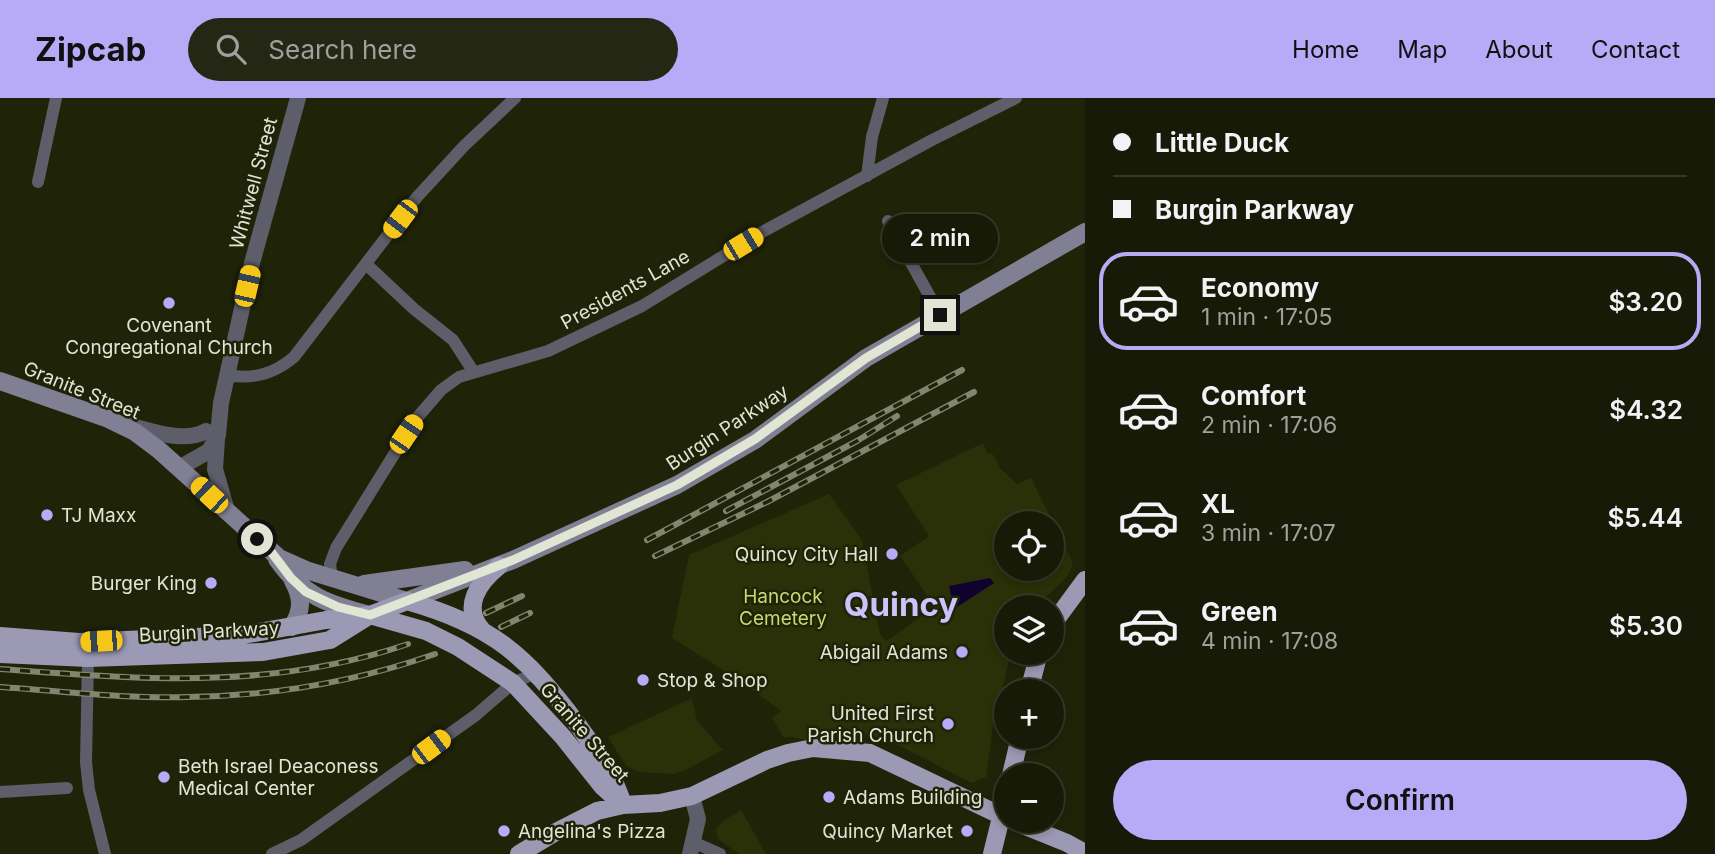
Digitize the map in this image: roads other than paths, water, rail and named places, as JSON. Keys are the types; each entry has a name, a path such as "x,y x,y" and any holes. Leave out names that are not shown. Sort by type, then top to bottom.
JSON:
{"main road":[{"name":"Burgin Parkway","path":"0,653 88,665 287,648 330,640 370,615 499,566 658,495 715,464 773,427 866,358 1085,232"},
{"name":"Granite Street","path":"0,380 116,422 144,438 272,553 291,578 306,592 325,602 413,627 482,661 513,684 563,737 602,786 623,805"},
{"name":"Granite Street","path":"272,553 296,566 451,615 512,649 553,692 605,763 623,805"},
{"path":"352,584 499,566"},
{"path":"482,630 474,619 473,598 485,578 499,566"},
{"path":"291,578 301,602 299,615 292,628"},
{"path":"1064,609 1085,580"},
{"name":"Burgin Parkway","path":"0,636 79,642 243,635 370,615"},
{"path":"523,853 585,817 623,805 660,803 692,796 767,760 819,748 870,753 994,812"},
{"path":"992,854 1001,833"},
{"path":"1042,833 1085,853"}],"street":[{"path":"38,183 56,98"},
{"name":"Whitwell Street","path":"179,468 209,451 260,232 298,98"},
{"path":"227,375 246,378 262,375 289,361 299,352 416,197 464,146 515,98"},
{"path":"866,177 872,137 883,98"},
{"name":"Presidents Lane","path":"332,578 330,564 336,548 416,419 441,390 459,377 548,351 642,306 764,231 1016,98"},
{"path":"888,220 940,315"},
{"path":"366,264 414,309 453,340 473,371"},
{"path":"116,422 182,437 212,433 215,469 227,511"},
{"path":"88,665 88,776 105,854"},
{"path":"272,854 302,839 476,715 513,684 536,673"},
{"path":"0,792 67,788"},
{"path":"692,796 698,819 691,848 720,854"}],"railway":[{"path":"647,540 962,370"},
{"path":"655,556 767,502 974,392"},
{"path":"726,511 857,441 897,416"},
{"path":"486,613 522,596"},
{"path":"501,627 530,613"},
{"path":"0,669 155,678 256,675 357,659 408,644"},
{"path":"0,687 141,697 251,694 344,680 435,654"}],"place":[{"name":"Covenant Congregational Church","path":"169,303"},
{"name":"TJ Maxx","path":"47,515"},
{"name":"Quincy City Hall","path":"892,554"},
{"name":"Burger King","path":"211,583"},
{"name":"Abigail Adams","path":"962,652"},
{"name":"Stop & Shop","path":"643,680"},
{"name":"United First Parish Church","path":"948,724"},
{"name":"Beth Israel Deaconess Medical Center","path":"164,777"},
{"name":"Adams Building","path":"829,797"},
{"name":"Angelina's Pizza","path":"504,831"},
{"name":"Quincy Market","path":"967,831"}],"district":[{"name":"Quincy","path":"901,604"}],"park label":[{"name":"Hancock Cemetery","path":"783,607"}]}
